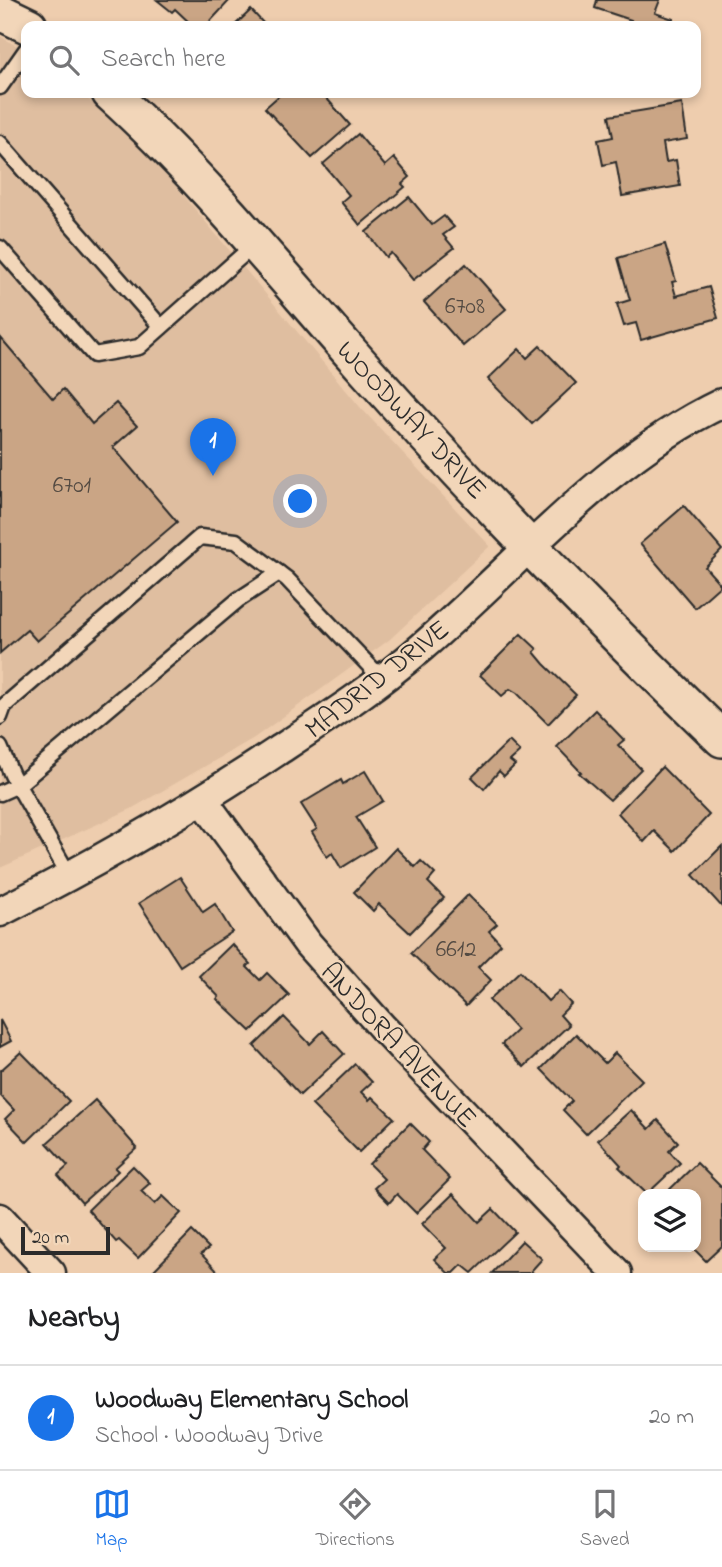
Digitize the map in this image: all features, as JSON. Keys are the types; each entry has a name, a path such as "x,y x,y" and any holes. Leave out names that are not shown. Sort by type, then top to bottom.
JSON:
{"street":[{"path":"0,12 21,22"},
{"name":"WOODWAY DRIVE","path":"116,98 164,142 367,371 531,547 722,739"},
{"name":"MADRID DRIVE","path":"0,912 70,877 203,800 339,711 421,648 618,471 699,414 722,403"},
{"name":"ANDORA AVENUE","path":"203,800 307,944 383,1028 617,1273"},
{"path":"0,1218 51,1273"}],"lane":[{"path":"0,87 21,57"},
{"path":"0,143 161,327"},
{"path":"0,247 94,355 139,348 255,244"},
{"path":"0,717 5,706 200,537 236,541 279,573 381,678"},
{"path":"0,793 18,785 238,600 279,573"},
{"path":"0,747 18,785 70,877"}],"shaded area":[{"path":"0,36 21,49 21,98 87,98 144,148 360,407 490,546 389,640 254,738 131,809 0,868"}],"building":[{"path":"157,0 230,0 211,21 188,21 175,9 172,12"},
{"path":"597,0 660,0 655,13 673,19 631,21 595,8"},
{"path":"251,10 261,21 239,21"},
{"path":"276,98 326,98 350,125 312,158 265,108"},
{"path":"682,104 687,139 663,143 666,162 676,160 680,186 622,196 616,162 603,165 598,140 613,137 609,116"},
{"path":"358,134 385,166 394,158 410,177 402,184 405,187 360,225 341,202 349,195 323,164"},
{"path":"409,197 432,225 444,216 454,227 443,235 454,248 413,280 391,253 386,257 366,232"},
{"path":"665,244 676,281 672,282 676,296 709,287 718,318 641,340 636,323 624,326 617,304 630,300 618,258"},
{"path":"466,264 506,309 463,346 424,302"},
{"path":"0,337 53,399 63,389 92,424 116,403 137,426 113,447 177,522 37,641 27,630 0,653"},
{"path":"540,346 576,383 532,424 488,379 519,349 527,358"},
{"path":"684,506 722,550 705,567 721,585 695,608 640,544"},
{"path":"521,634 537,649 534,652 544,664 576,695 548,724 517,693 510,689 502,696 480,675"},
{"path":"595,710 624,740 618,745 641,769 610,800 579,773 581,772 557,747"},
{"path":"509,741 520,752 510,761 515,765 504,776 499,771 484,789 472,777"},
{"path":"662,767 709,815 675,851 654,831 644,842 618,813"},
{"path":"365,771 383,801 356,817 375,847 341,868 332,853 327,857 312,832 317,829 301,804 341,780 343,784"},
{"path":"722,846 722,907 693,875"},
{"path":"396,848 415,867 421,861 435,874 428,882 444,898 410,933 379,904 373,911 354,892"},
{"path":"180,877 203,912 215,904 232,932 180,966 139,903"},
{"path":"468,895 497,924 489,931 501,944 478,967 491,980 466,1006 411,953"},
{"path":"232,944 250,964 247,967 260,980 267,973 289,995 251,1031 217,999 219,997 199,976"},
{"path":"520,971 548,1001 559,991 571,1004 560,1015 569,1025 524,1067 502,1044 517,1030 489,1000"},
{"path":"284,1017 310,1044 323,1031 344,1054 300,1095 254,1046"},
{"path":"0,1020 11,1041 0,1047"},
{"path":"576,1034 605,1063 615,1053 642,1080 586,1134 563,1110 572,1101 541,1069"},
{"path":"21,1052 69,1101 27,1142 5,1119 14,1110 0,1095 0,1071"},
{"path":"355,1064 372,1082 361,1092 369,1100 372,1097 394,1118 359,1152 312,1105"},
{"path":"95,1100 137,1148 115,1168 118,1171 82,1203 58,1175 68,1166 47,1143"},
{"path":"631,1110 649,1129 658,1120 678,1142 669,1151 680,1163 652,1189 642,1189 619,1167 621,1165 598,1140"},
{"path":"410,1123 429,1142 422,1150 450,1179 416,1213 397,1194 389,1203 374,1188 384,1179 369,1164"},
{"path":"697,1163 722,1188 722,1246 706,1261 697,1252 701,1252 701,1189 670,1189"},
{"path":"133,1166 150,1183 141,1191 155,1204 163,1196 181,1213 138,1258 119,1240 116,1242 88,1210"},
{"path":"453,1194 479,1222 493,1209 515,1232 472,1273 462,1265 454,1273 448,1273 434,1259 446,1248 422,1224"},
{"path":"192,1231 209,1248 201,1254 219,1273 151,1273"},
{"path":"522,1241 542,1259 531,1271 533,1273 492,1273"}],"place":[{"name":"Woodway Elementary School","path":"213,476"}]}
